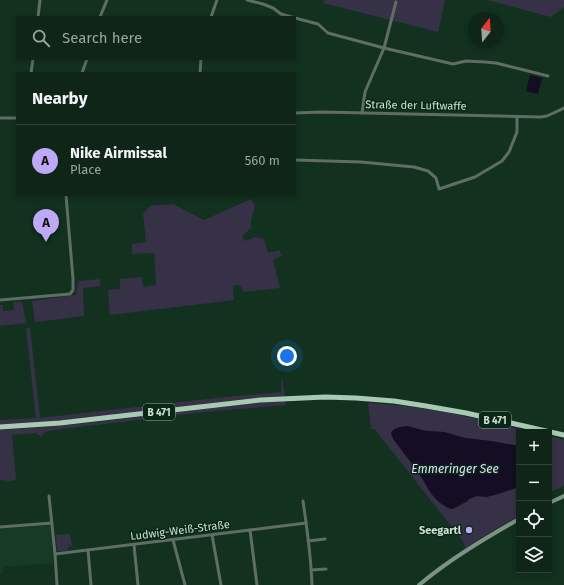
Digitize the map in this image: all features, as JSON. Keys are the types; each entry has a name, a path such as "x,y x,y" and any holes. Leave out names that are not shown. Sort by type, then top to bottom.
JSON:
{"highway":[{"name":"B 471","path":"0,427 60,423 253,400 325,397 394,401 426,406 466,413 564,435"}],"street":[{"path":"38,16 40,0"},
{"path":"100,16 108,0"},
{"path":"211,16 217,0"},
{"path":"248,0 263,4 273,8 281,14 290,16"},
{"path":"362,113 365,92 384,48 396,2"},
{"path":"296,18 318,24 328,33 453,64 466,61 496,63 548,76"},
{"path":"31,72 33,60"},
{"path":"82,72 87,60"},
{"path":"200,72 201,60"},
{"name":"Straße der Luftwaffe","path":"296,113 322,112 537,117 547,116 564,108"},
{"path":"296,160 361,162 414,167 428,171 436,178 439,190 475,177 502,161 509,152 517,132 517,117"},
{"path":"0,118 16,118"},
{"path":"0,300 70,294 73,290 66,196"},
{"path":"49,496 57,585"},
{"path":"552,502 564,496"},
{"path":"303,501 312,585"},
{"path":"419,585 466,551 516,521"},
{"name":"Ludwig-Weiß-Straße","path":"55,554 306,523"},
{"path":"0,527 52,524"},
{"path":"250,530 257,585"},
{"path":"212,535 221,585"},
{"path":"308,541 325,539"},
{"path":"173,540 185,585"},
{"path":"134,545 138,585"},
{"path":"88,550 91,585"},
{"path":"311,570 326,569"}],"shaded area":[{"path":"324,0 445,0 438,32 323,3"},
{"path":"487,0 564,0 564,7 551,17"},
{"path":"251,199 255,206 251,220 251,228 242,236 245,241 255,237 264,239 268,253 279,250 282,256 273,260 280,288 243,292 240,285 233,286 234,300 110,315 108,290 120,289 120,279 142,277 143,287 156,285 154,253 132,254 132,244 146,242 143,214 150,206 173,204 204,220"},
{"path":"100,279 100,286 83,288 84,316 35,322 32,301 76,295 78,281"},
{"path":"13,302 22,302 26,323 0,326 0,305 3,305 3,311 14,310"},
{"path":"26,328 30,328 40,418 281,392 282,376 285,396 234,400 93,418 0,425 0,420 36,418"},
{"path":"285,401 286,405 213,411 54,430 45,432 41,437 36,433 12,435 16,480 0,480 0,430 93,422 234,405"},
{"path":"368,403 439,411 519,429 516,429 516,445 465,438 444,432 426,431 407,426 394,439 418,473 447,508 453,509 477,496 486,497 516,488 516,518 465,548 463,541 377,432 374,429 370,429 371,426"},
{"path":"552,437 564,440 564,485 552,492"},
{"path":"51,525 53,563 3,567 3,573 0,574 0,529"},
{"path":"70,534 72,546 68,547 68,550 57,550 56,535"}],"water":[{"path":"530,75 542,78 538,94 526,91"},
{"name":"Emmeringer See","path":"407,426 426,431 444,432 465,438 516,445 516,488 486,497 477,496 452,509 445,506 432,494 393,439 391,433 398,428"}],"place":[{"name":"Nike Airmissal","path":"46,242"},
{"name":"Seegartl","path":"469,530"}]}
